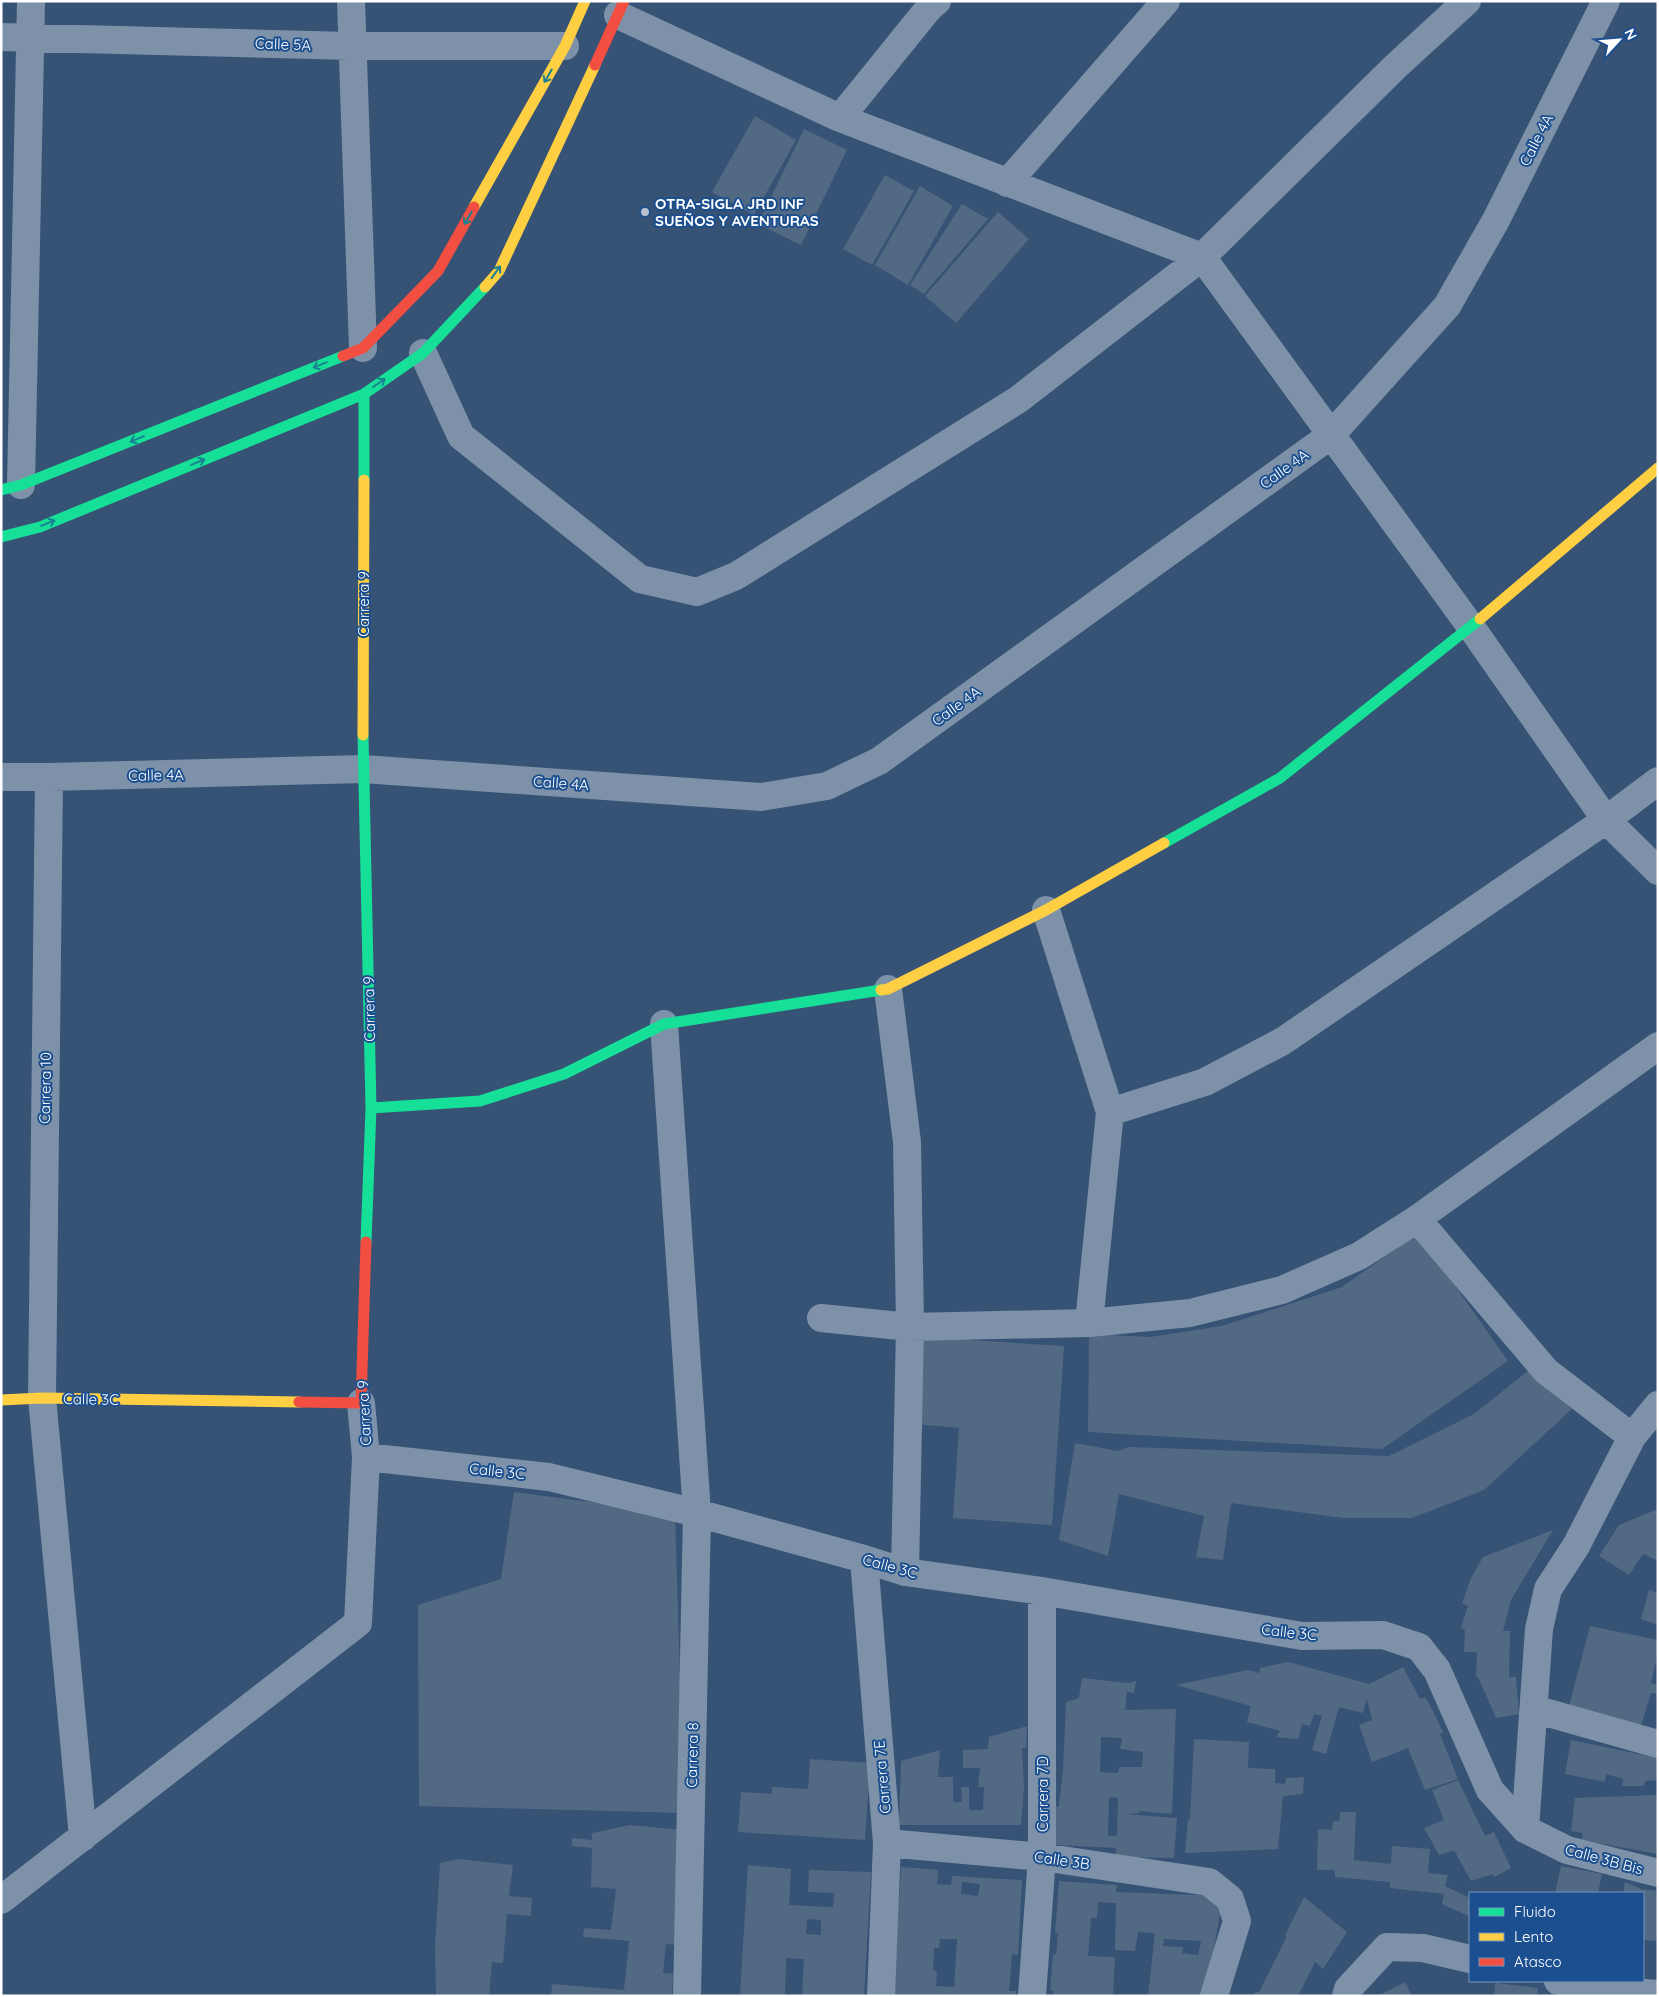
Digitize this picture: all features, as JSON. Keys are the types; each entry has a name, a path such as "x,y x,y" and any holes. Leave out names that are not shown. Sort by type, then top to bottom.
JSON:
{"street":[{"path":"31,1 11,487 363,348 438,271 565,46 586,1"},
{"path":"350,1 363,348"},
{"path":"840,118 929,8 937,1"},
{"path":"1007,183 1166,1"},
{"path":"423,353 461,436 640,579 697,592 736,576 1020,398 1202,258 1396,66 1467,1"},
{"name":"Calle 4A","path":"1,777 362,769 760,797 826,786 879,761 1331,435 1447,306 1496,220 1606,1"},
{"path":"1,537 40,527 364,394 423,353 499,271 621,8 840,118 1202,258 1471,627 1606,820 1658,872"},
{"name":"Calle 5A","path":"1,37 351,46 565,46"},
{"name":"Carrera 9","path":"84,1837 358,1623 366,1457 361,1403 371,1108 362,769 364,394"},
{"path":"371,1108 480,1101 564,1074 664,1024 888,989 1046,910 1280,778 1471,627 1658,468"},
{"name":"Carrera 10","path":"49,777 42,1398 84,1837"},
{"path":"1110,1112 1205,1082 1283,1041 1606,820 1658,782"},
{"path":"1046,910 1110,1112 1089,1323"},
{"path":"888,989 907,1142 910,1327 905,1572"},
{"name":"Carrera 8","path":"664,1024 697,1513 687,1996"},
{"path":"821,1318 910,1327 1089,1323 1190,1313 1282,1290 1359,1256 1417,1218 1658,1046"},
{"path":"1417,1218 1546,1371 1632,1437"},
{"name":"Calle 3C","path":"1,1400 42,1398 361,1403"},
{"path":"1525,1829 1539,1629 1548,1589 1576,1546 1632,1437 1658,1404"},
{"name":"Calle 3C","path":"366,1457 549,1477 697,1513 905,1572 1042,1591 1302,1636 1383,1635 1419,1647 1437,1670 1490,1790 1525,1829"},
{"name":"Carrera 7E","path":"864,1559 887,1843 881,1996"},
{"name":"Carrera 7D","path":"1032,1996 1042,1857 1042,1591"},
{"path":"1534,1709 1658,1744"},
{"name":"Calle 3B Bis","path":"1525,1829 1567,1850 1658,1873"},
{"path":"1,1900 84,1837"},
{"name":"Calle 3B","path":"887,1843 1042,1857 1209,1882 1230,1899 1236,1921 1214,1996"},
{"path":"1346,1996 1348,1989 1387,1947 1423,1948 1469,1959"},
{"path":"1562,1982 1591,1989 1658,1994"}],"building":[{"path":"755,116 796,140 754,215 712,192"},
{"path":"804,129 847,150 801,245 758,224"},
{"path":"885,175 914,191 872,265 843,249"},
{"path":"920,186 953,206 908,285 875,265"},
{"path":"962,204 988,219 924,294 910,285"},
{"path":"998,212 1029,239 956,323 925,296"},
{"path":"1418,1233 1508,1361 1382,1449 1088,1432 1089,1334 1150,1337 1222,1326 1342,1287"},
{"path":"921,1337 1064,1346 1052,1525 953,1518 959,1428 915,1424"},
{"path":"1528,1371 1572,1409 1484,1490 1412,1518 1343,1518 1231,1503 1223,1560 1196,1557 1204,1516 1119,1494 1108,1556 1059,1540 1075,1443 1118,1451 1129,1447 1389,1456 1474,1414"},
{"path":"514,1492 675,1513 684,1813 419,1806 418,1605 501,1579"},
{"path":"1658,1509 1658,1561 1643,1554 1629,1575 1599,1556 1619,1525"},
{"path":"1553,1530 1511,1600 1503,1631 1510,1631 1509,1677 1516,1677 1519,1714 1496,1718 1478,1677 1476,1677 1477,1652 1464,1652 1465,1631 1461,1627 1468,1606 1462,1603 1471,1578 1483,1557"},
{"path":"1649,1590 1658,1593 1658,1625 1641,1619"},
{"path":"1590,1626 1658,1640 1658,1653 1651,1683 1658,1685 1658,1694 1651,1693 1639,1732 1568,1710"},
{"path":"1288,1662 1369,1684 1403,1667 1420,1699 1425,1697 1433,1711 1443,1732 1440,1734 1458,1779 1425,1790 1408,1748 1372,1762 1359,1725 1372,1720 1367,1699 1363,1713 1339,1707 1326,1754 1312,1750 1322,1716 1314,1714 1310,1726 1302,1724 1298,1739 1276,1737 1280,1731 1247,1722 1251,1706 1176,1685 1248,1670 1259,1673 1260,1668"},
{"path":"1082,1678 1128,1683 1136,1681 1134,1693 1127,1692 1125,1710 1176,1709 1172,1814 1140,1811 1139,1813 1124,1814 1177,1818 1174,1858 1116,1857 1116,1848 1054,1845 1055,1806 1059,1807 1063,1770 1066,1702 1079,1698","holes":["1101,1737 1122,1738 1120,1749 1143,1752 1142,1767 1119,1767 1118,1773 1100,1772","1109,1797 1118,1798 1117,1836 1108,1836"]},
{"path":"1027,1726 1026,1748 1022,1748 1024,1788 1021,1825 899,1825 901,1761 940,1750 938,1777 953,1777 953,1802 962,1802 961,1787 969,1787 969,1810 983,1810 984,1787 978,1787 980,1768 963,1768 963,1750 988,1749 989,1737"},
{"path":"1194,1739 1249,1742 1248,1768 1275,1769 1275,1783 1285,1784 1286,1778 1304,1777 1303,1794 1283,1796 1278,1849 1185,1853 1188,1819 1190,1819"},
{"path":"1571,1740 1658,1758 1658,1780 1645,1781 1644,1786 1622,1786 1623,1779 1606,1774 1605,1782 1565,1774"},
{"path":"810,1759 870,1763 865,1840 738,1832 741,1792 772,1794 772,1787 808,1789"},
{"path":"1458,1780 1485,1836 1494,1832 1511,1868 1494,1877 1493,1874 1471,1881 1454,1850 1439,1855 1424,1828 1444,1820 1432,1790"},
{"path":"1658,1795 1658,1854 1582,1840 1583,1833 1571,1831 1575,1798"},
{"path":"1340,1812 1356,1812 1354,1860 1391,1864 1392,1846 1430,1849 1428,1873 1448,1875 1445,1886 1469,1898 1469,1917 1442,1904 1444,1894 1390,1888 1390,1882 1335,1877 1335,1870 1317,1870 1318,1829 1332,1830 1333,1821 1339,1821"},
{"path":"630,1825 682,1830 675,1945 666,1944 663,1973 673,1974 672,1996 551,1996 552,1984 624,1990 629,1941 583,1937 584,1928 611,1930 616,1889 591,1887 592,1848 572,1846 572,1838 592,1840 592,1833"},
{"path":"458,1859 513,1865 509,1896 532,1898 531,1916 507,1914 503,1963 492,1962 489,1996 436,1996 435,1945 440,1863"},
{"path":"748,1865 791,1869 789,1905 833,1907 834,1893 808,1892 809,1870 871,1872 864,1996 802,1996 804,1959 786,1958 785,1996 740,1996","holes":["807,1919 821,1920 821,1935 806,1934"]},
{"path":"1561,1866 1602,1874 1598,1892 1555,1892"},
{"path":"901,1867 938,1870 937,1884 951,1885 952,1876 1022,1880 1018,1955 1012,1954 1009,1991 1016,1991 1016,1996 893,1996","holes":["962,1882 980,1884 978,1896 961,1894","940,1939 957,1939 954,1987 936,1986 937,1971 933,1971 934,1948 939,1948"]},
{"path":"1059,1881 1117,1885 1116,1892 1223,1896 1206,1996 1148,1996 1155,1933 1138,1932 1135,1951 1115,1950 1116,1903 1098,1902 1097,1918 1091,1918 1088,1956 1115,1957 1113,1996 1053,1996 1053,1991 1050,1990 1053,1955 1056,1954 1058,1933 1055,1933","holes":["1164,1939 1201,1941 1198,1955 1182,1953 1183,1947 1163,1946"]},
{"path":"1625,1882 1642,1889 1658,1891 1658,1941 1644,1940 1644,1892 1623,1892"},
{"path":"1304,1897 1347,1932 1323,1969 1315,1962 1298,1996 1251,1996 1259,1992"},
{"path":"1405,1982 1412,1996 1378,1996"},
{"path":"1495,1983 1538,1988 1537,1996 1494,1996"}],"traffic: fast":[{"path":"1,537 40,527 364,394 423,353 485,287"},
{"path":"1,490 21,485 343,356"},
{"path":"364,394 364,480"},
{"path":"1164,843 1280,778 1480,619"},
{"path":"363,735 371,1108 366,1242"},
{"path":"371,1108 480,1101 564,1074 664,1024 881,990"}],"traffic: slow":[{"path":"474,207 565,46 585,1"},
{"path":"485,287 499,271 595,65"},
{"path":"1480,619 1658,468"},
{"path":"363,735 364,480"},
{"path":"881,990 888,989 1046,910 1164,843"},
{"path":"1,1400 42,1398 299,1402"}],"traffic: jam":[{"path":"595,65 624,1"},
{"path":"343,356 363,348 438,271 474,207"},
{"path":"299,1402 361,1403 366,1242"}],"place":[{"name":"OTRA-SIGLA JRD INF SUEÑOS Y AVENTURAS","path":"645,212"}]}
